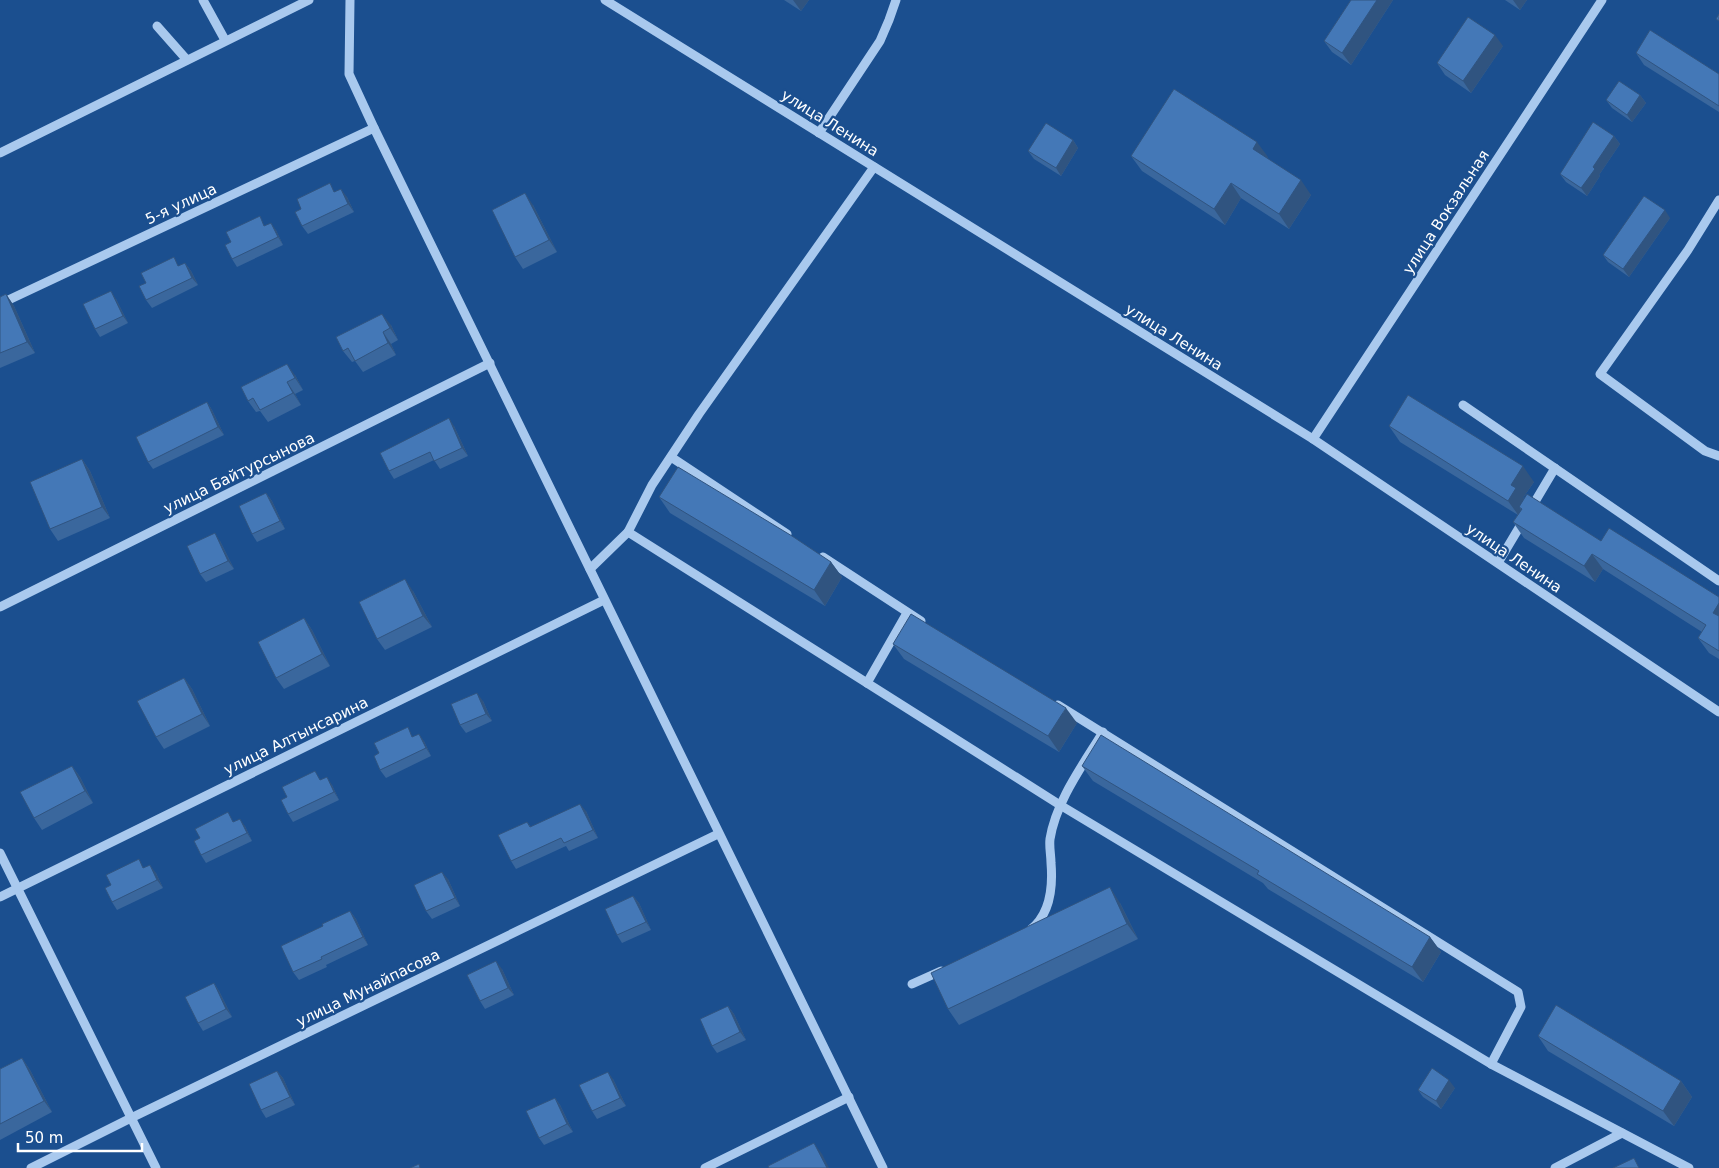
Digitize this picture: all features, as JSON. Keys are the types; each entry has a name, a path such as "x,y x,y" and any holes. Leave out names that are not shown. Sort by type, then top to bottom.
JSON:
{"street":[{"path":"203,0 225,40"},
{"path":"0,153 309,0"},
{"path":"350,0 349,74 718,834 883,1168"},
{"name":"улица Ленина","path":"605,0 1313,439 1719,712"},
{"path":"819,133 880,41 896,0"},
{"name":"улица Вокзальная","path":"1313,439 1602,0"},
{"path":"157,26 187,60"},
{"name":"5-я улица","path":"0,304 374,128"},
{"path":"590,570 628,532 652,485 670,457 874,167"},
{"path":"1719,200 1688,250 1600,374 1705,450 1719,456"},
{"name":"улица Байтурсынова","path":"0,607 490,363"},
{"path":"1464,405 1719,581"},
{"path":"670,457 793,538"},
{"path":"1498,563 1555,468"},
{"path":"628,532 1060,805 1490,1064 1689,1168"},
{"path":"818,554 933,628"},
{"name":"улица Алтынсарина","path":"0,897 604,600"},
{"path":"867,683 907,613"},
{"path":"1052,701 1518,992 1521,1008 1490,1064"},
{"path":"1024,933 1032,929 1043,914 1051,897 1050,840 1060,805 1102,732"},
{"name":"улица Мунайпасова","path":"31,1168 718,834"},
{"path":"0,853 156,1168"},
{"path":"912,984 946,968"},
{"path":"705,1168 849,1097"},
{"path":"1555,1168 1622,1132"}],"building":[{"path":"1351,0 1377,0 1342,53 1324,41"},
{"path":"1468,17 1495,35 1463,81 1437,63"},
{"path":"1650,30 1719,74 1719,106 1636,53"},
{"path":"1619,81 1640,95 1627,115 1606,100"},
{"path":"1174,89 1257,142 1253,149 1301,180 1279,214 1231,183 1214,209 1131,156"},
{"path":"1593,122 1614,136 1593,167 1595,169 1581,188 1560,174"},
{"path":"1046,123 1073,140 1056,168 1028,151"},
{"path":"330,183 334,192 341,189 348,204 302,226 295,212 301,209 297,199"},
{"path":"525,193 549,240 515,257 492,210"},
{"path":"1644,196 1665,210 1623,269 1603,255"},
{"path":"260,216 264,226 271,223 278,237 232,259 225,245 231,242 226,232"},
{"path":"174,257 178,266 185,263 192,278 146,300 139,286 146,283 141,273"},
{"path":"111,291 123,316 95,329 83,304"},
{"path":"6,294 27,342 0,353 0,297"},
{"path":"382,314 390,328 383,332 388,343 355,361 348,348 343,351 336,337"},
{"path":"287,364 295,378 287,382 293,393 260,410 253,398 248,401 241,387"},
{"path":"1408,395 1523,466 1511,485 1516,488 1508,501 1389,426"},
{"path":"207,402 218,427 148,462 136,437"},
{"path":"449,418 462,448 434,461 430,452 389,471 380,453"},
{"path":"82,459 102,507 50,529 30,482"},
{"path":"678,467 792,536 831,562 814,590 659,497"},
{"path":"266,493 280,521 252,534 239,506"},
{"path":"1527,494 1601,541 1609,528 1719,597 1719,603 1713,613 1719,616 1719,651 1698,638 1706,625 1592,554 1584,566 1513,522 1522,509 1519,507"},
{"path":"215,533 228,561 200,574 187,546"},
{"path":"405,579 423,616 377,639 359,602"},
{"path":"911,614 1066,708 1048,736 893,644"},
{"path":"304,618 322,654 276,678 258,642"},
{"path":"184,678 202,714 156,737 137,701"},
{"path":"477,693 486,714 460,725 451,704"},
{"path":"408,727 412,737 419,734 426,748 380,770 374,756 379,753 374,743"},
{"path":"1101,735 1430,937 1412,967 1257,874 1259,871 1082,766"},
{"path":"72,766 85,791 34,818 20,792"},
{"path":"315,771 320,780 327,777 334,792 288,814 281,800 287,797 282,787"},
{"path":"580,804 593,830 564,843 561,838 511,861 498,835 527,822 530,827"},
{"path":"228,812 233,822 240,819 247,833 201,855 194,841 200,838 195,829"},
{"path":"139,859 143,868 150,865 157,880 112,902 105,888 111,885 106,875"},
{"path":"442,872 455,898 426,911 414,885"},
{"path":"1110,887 1127,924 948,1009 931,973"},
{"path":"633,896 646,922 617,935 605,909"},
{"path":"350,911 363,937 293,972 281,946"},
{"path":"496,961 508,988 480,1001 467,975"},
{"path":"214,983 226,1009 198,1023 185,997"},
{"path":"1556,1005 1681,1081 1663,1111 1538,1036"},
{"path":"728,1006 740,1032 712,1046 700,1019"},
{"path":"22,1058 44,1101 0,1124 0,1069"},
{"path":"1432,1068 1449,1080 1436,1101 1418,1090"},
{"path":"277,1071 290,1097 261,1110 249,1084"},
{"path":"608,1072 620,1098 592,1111 579,1085"},
{"path":"555,1098 567,1124 539,1138 526,1111"},
{"path":"814,1143 827,1168 769,1168 768,1166"},
{"path":"1634,1158 1639,1168 1613,1168"},
{"path":"419,1164 420,1168 410,1168"}]}
